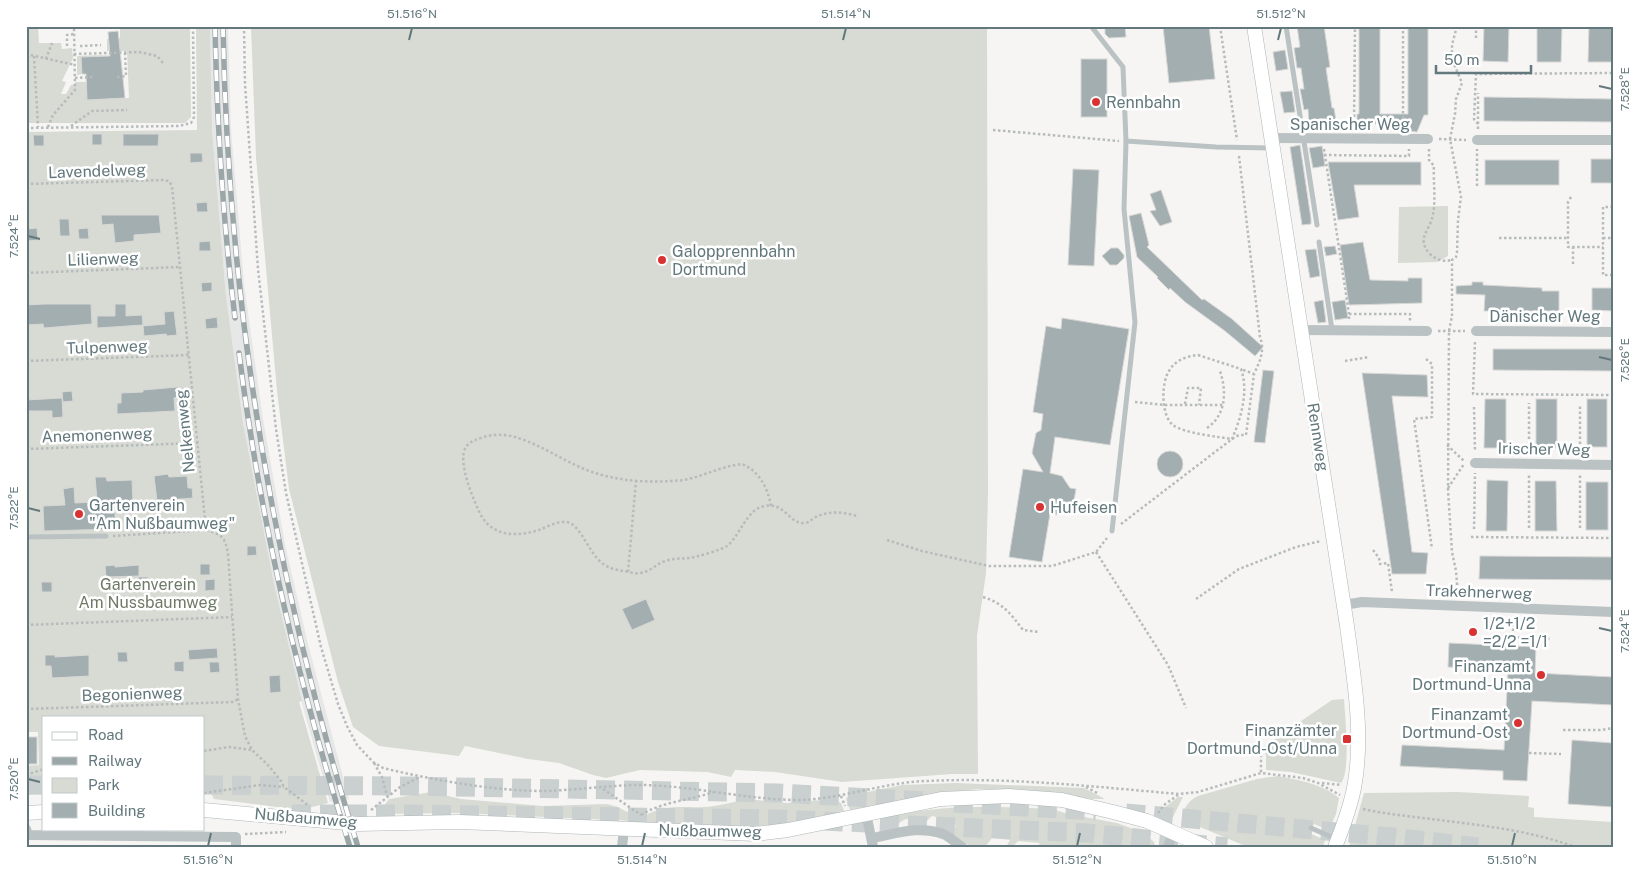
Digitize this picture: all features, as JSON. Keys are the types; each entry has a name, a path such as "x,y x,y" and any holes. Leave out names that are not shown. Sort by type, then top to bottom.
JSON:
{"street":[{"name":"Rennweg","path":"1254,26 1344,605 1354,684 1358,740 1354,787 1350,806 1337,843"},
{"name":"Spanischer Weg","path":"1273,143 1304,139 1428,139"},
{"path":"1477,140 1613,140"},
{"path":"1301,330 1427,330"},
{"name":"Dänischer Weg","path":"1476,331 1613,332"},
{"name":"Irischer Weg","path":"1475,463 1613,465"},
{"name":"Trakehnerweg","path":"1344,605 1362,602 1613,612"},
{"name":"Nußbaumweg","path":"205,810 357,824 459,822 756,834 788,830 941,799 975,796 1026,796 1062,800 1147,820 1206,847"},
{"path":"26,813 42,812"},
{"path":"866,813 873,842 912,830 922,830 943,834 962,847"},
{"path":"622,847 624,828"},
{"name":"Nußbaumweg","path":"26,829 28,835 236,842"},
{"path":"1168,847 1173,833"}],"lane":[{"path":"1091,26 1123,67 1126,141 1124,209 1135,322 1112,531"},
{"path":"1286,26 1317,225"},
{"path":"1126,141 1238,147 1273,143"},
{"path":"1319,242 1332,330"},
{"path":"26,537 106,536"},
{"path":"1311,828 1337,843"}],"path":[{"path":"48,128 53,115 73,92 75,78 74,26"},
{"path":"26,128 179,126 191,123 194,117 192,26"},
{"path":"244,26 246,93 258,269 276,429 286,493 318,639 338,704 357,746 373,762 382,777 387,796"},
{"path":"887,540 922,551 989,566 1052,566 1096,552 1112,531 1232,439 1239,435 1246,435 1254,374 1262,357 1264,347 1260,337 1238,147 1220,26"},
{"path":"1354,26 1354,139"},
{"path":"1324,155 1409,156 1406,139 1403,26"},
{"path":"1457,26 1452,53 1454,66 1462,79 1462,83 1456,99 1456,114 1450,139 1460,197 1457,252 1456,257 1452,260 1442,261 1429,252 1424,244 1424,238 1433,214 1434,166 1430,160 1428,139 1450,139 1477,140"},
{"path":"1476,26 1476,38"},
{"path":"67,46 67,35 74,34"},
{"path":"46,59 52,43"},
{"path":"80,46 101,45"},
{"path":"117,77 126,76 125,52"},
{"path":"74,54 139,52 157,56 163,63"},
{"path":"26,54 75,65"},
{"path":"34,56 38,128"},
{"path":"1478,124 1474,119 1476,74 1613,73"},
{"path":"75,78 94,77"},
{"path":"70,127 92,111 126,110"},
{"path":"993,130 1126,141"},
{"path":"1322,139 1351,330"},
{"name":"Lavendelweg","path":"26,184 169,181"},
{"name":"Nelkenweg","path":"169,181 172,186 206,530"},
{"path":"1571,197 1568,202 1568,248 1603,248"},
{"path":"1613,207 1603,207 1603,275 1613,275"},
{"path":"1499,238 1568,238"},
{"path":"1603,238 1612,238"},
{"path":"1573,248 1573,264"},
{"path":"1452,260 1452,316 1449,331 1448,490 1452,552 1456,571 1459,606"},
{"name":"Lilienweg","path":"26,273 180,267"},
{"path":"1349,314 1410,314 1410,330"},
{"path":"1449,331 1476,331 1474,394 1613,395"},
{"name":"Tulpenweg","path":"26,361 189,355"},
{"path":"1232,439 1176,428 1171,424 1167,418 1164,405 1165,380 1168,371 1186,357 1198,356 1254,374"},
{"path":"1345,361 1369,357"},
{"path":"1426,359 1432,364 1432,417 1414,419 1432,549"},
{"path":"1232,439 1238,425 1245,387 1245,378 1241,369"},
{"path":"1207,428 1218,418 1223,410 1223,378 1220,371"},
{"path":"1185,404 1188,388 1201,388 1199,406"},
{"path":"1126,401 1164,405 1223,405"},
{"path":"772,506 763,482 747,466 742,464 684,480 636,481 593,472 531,442 505,435 489,435 476,440 466,446 464,451 465,472 473,498 480,514 489,526 503,533 519,534 563,522 572,523 578,528 588,547 599,561 615,570 640,573 648,571 663,561 693,557 721,550 733,540 752,513 764,506 783,509 794,520 802,524 822,514 832,512 841,511 857,516"},
{"name":"Anemonenweg","path":"26,449 198,443"},
{"path":"1448,445 1466,463 1462,465 1448,490"},
{"path":"628,572 636,481"},
{"path":"124,535 206,530 219,534 225,540 228,554 238,698 245,736 252,750 268,765 284,787 310,807"},
{"path":"1471,537 1613,538"},
{"path":"1196,599 1239,568 1296,547 1325,540"},
{"path":"1373,550 1379,558 1380,564 1388,563 1392,584"},
{"path":"1096,552 1168,666 1186,708"},
{"path":"983,597 996,601 1014,617 1023,630 1039,632"},
{"path":"1512,646 1514,608"},
{"path":"26,625 232,617"},
{"path":"1512,637 1550,639"},
{"name":"Begonienweg","path":"26,709 234,702 238,698"},
{"path":"1562,730 1601,730 1613,728"},
{"path":"1259,745 1262,758 1261,773"},
{"path":"205,751 229,747 252,750"},
{"path":"1529,752 1561,754"},
{"path":"373,762 383,768 422,776 507,789 544,791 601,788 641,815"},
{"path":"26,776 42,770"},
{"path":"369,810 400,787 422,776"},
{"path":"1318,783 1345,786"},
{"path":"205,793 260,785 284,787"},
{"path":"1085,786 1102,796"},
{"path":"641,815 652,808 715,791"},
{"path":"1158,813 1164,805 1179,794"},
{"path":"640,829 641,815"},
{"path":"236,842 251,833 291,832"}],"shaded area":[{"path":"210,26 228,26 231,128 244,284 263,419 285,544 308,644 349,799 330,802 305,715 274,584 243,423 226,296 212,129"}],"green space":[{"path":"26,26 38,26 39,43 61,43 62,49 72,48 73,58 62,81 66,82 61,94 66,94 75,82 86,82 87,100 129,98 127,51 107,51 107,39 120,38 120,26 190,26 191,117 185,123 26,123"},
{"name":"Gartenverein Am Nussbaumweg","path":"196,26 210,26 212,129 226,296 243,423 274,584 302,701 299,702 328,803 300,810 214,799 210,791 205,791 205,716 42,716 42,794 26,795 26,766 39,765 38,732 26,732 26,132 197,130"},
{"name":"Galopprennbahn Dortmund","path":"251,26 987,26 988,493 986,573 977,636 978,774 952,774 842,782 775,772 735,770 731,777 707,772 640,770 606,778 559,763 528,759 465,746 459,756 379,746 353,727 338,682 289,489 277,391 256,157"},
{"path":"123,54 81,57 82,74 77,75 77,56"},
{"path":"1448,206 1448,256 1437,262 1398,263 1399,207"},
{"path":"1344,699 1347,756 1344,777 1341,783 1291,772 1266,770 1266,756 1263,747 1332,700"},
{"path":"1278,776 1318,786 1339,798 1336,814 1329,830 1314,824 1309,833 1325,840 1323,847 1248,847 1183,820 1186,806 1198,796 1257,779"},
{"path":"956,783 1084,788 1105,799 1091,799 1038,791 979,789 931,794 850,810 846,799 848,796 902,785"},
{"path":"431,792 461,799 543,806 607,804 618,807 635,816 634,821 459,813 378,814 389,799"},
{"path":"1458,792 1529,796 1528,807 1534,808 1534,817 1613,822 1613,847 1349,847 1364,793"},
{"path":"1178,797 1183,797 1173,817 1162,813 1164,808"},
{"path":"748,799 787,803 834,799 841,803 844,811 792,822 746,827 644,823 644,816 659,810 674,807 705,807"},
{"path":"962,807 1052,809 1068,814 1117,823 1144,833 1154,842 1155,847 1037,847 1040,843 1018,841 1012,847 1006,847 1010,840 992,838 985,847 974,846 963,842 951,833 956,826 942,818 932,816 920,827 913,826 916,818 905,819 892,831 882,833 887,822 896,816 924,810"}],"building":[{"path":"1105,26 1125,26 1126,37 1109,38 1105,34"},
{"path":"1163,26 1209,26 1215,79 1169,83"},
{"path":"1297,26 1324,26 1330,67 1326,68 1332,108 1334,108 1336,121 1309,125 1308,109 1304,110 1300,89 1304,89 1301,68 1297,68 1294,48 1300,47"},
{"path":"1408,26 1428,26 1428,115 1424,115 1417,132 1404,130 1404,124 1357,124 1357,114 1359,114 1359,27 1380,27 1380,114 1408,114"},
{"path":"1484,26 1509,26 1508,62 1483,61"},
{"path":"1537,26 1562,26 1561,62 1537,62"},
{"path":"1589,26 1613,26 1613,62 1588,62"},
{"path":"118,31 125,98 87,100 86,74 82,74 81,57 110,56 108,32"},
{"path":"1285,50 1288,69 1276,71 1273,52"},
{"path":"1081,59 1107,59 1107,117 1081,117"},
{"path":"1292,91 1295,112 1284,113 1280,92"},
{"path":"1484,97 1613,99 1613,122 1484,121"},
{"path":"92,134 102,134 102,145 92,145"},
{"path":"123,134 159,134 158,146 123,146"},
{"path":"33,135 44,135 44,146 34,146"},
{"path":"1300,145 1311,219 1311,224 1302,225 1290,147"},
{"path":"1322,146 1325,166 1313,168 1309,148"},
{"path":"190,153 202,153 203,162 190,163"},
{"path":"1591,159 1613,159 1613,183 1591,183"},
{"path":"1485,160 1559,160 1559,185 1485,185"},
{"path":"1328,162 1421,162 1421,185 1354,185 1359,217 1338,220"},
{"path":"1073,169 1099,170 1094,266 1068,265"},
{"path":"1161,190 1172,222 1160,226 1150,211 1156,210 1150,194"},
{"path":"207,202 208,212 197,212 196,203"},
{"path":"1141,213 1149,245 1147,247 1202,300 1204,299 1232,319 1263,347 1255,356 1185,302 1170,288 1169,290 1137,257 1129,216"},
{"path":"101,215 159,215 161,233 134,235 134,241 115,243 113,224 102,225"},
{"path":"59,219 69,219 70,236 60,236"},
{"path":"37,228 38,240 28,241 27,229"},
{"path":"88,228 89,239 79,239 78,229"},
{"path":"210,241 211,251 199,251 199,242"},
{"path":"1363,242 1370,280 1408,281 1408,278 1422,278 1422,303 1349,305 1340,245"},
{"path":"1335,246 1337,254 1326,256 1324,247"},
{"path":"1111,248 1118,248 1124,255 1124,258 1117,265 1110,265 1102,256"},
{"path":"1316,249 1320,276 1310,278 1305,250"},
{"path":"212,282 212,291 202,292 201,283"},
{"path":"1472,282 1483,282 1483,285 1542,288 1542,291 1559,291 1559,311 1484,311 1485,295 1456,294 1456,286 1472,285"},
{"path":"1592,288 1613,288 1613,311 1592,310"},
{"path":"1323,300 1326,322 1318,323 1314,302"},
{"path":"1345,300 1348,318 1335,320 1332,302"},
{"path":"91,304 92,324 44,328 43,324 26,325 26,305"},
{"path":"115,304 126,304 126,316 142,315 143,325 97,328 97,316 115,316"},
{"path":"174,311 177,335 144,336 143,326 165,324 164,312"},
{"path":"217,317 218,328 206,329 205,319"},
{"path":"1062,318 1129,329 1110,445 1055,437 1050,473 1062,476 1070,488 1076,489 1073,506 1062,505 1060,515 1050,514 1042,562 1009,557 1023,469 1043,472 1032,453 1036,433 1041,430 1043,414 1033,412 1046,326 1061,329"},
{"path":"1493,349 1613,349 1613,371 1493,370"},
{"path":"1263,370 1274,371 1265,443 1254,442"},
{"path":"1362,373 1427,375 1428,397 1392,396 1412,552 1428,553 1426,574 1392,574"},
{"path":"178,387 179,397 174,398 175,411 117,414 117,403 121,403 121,393"},
{"path":"72,391 73,401 63,402 62,392"},
{"path":"62,398 63,417 52,418 52,411 26,411 26,400"},
{"path":"1485,399 1506,399 1506,448 1484,448"},
{"path":"1536,399 1557,399 1557,448 1536,448"},
{"path":"1587,399 1607,399 1607,447 1587,447"},
{"path":"1170,451 1179,455 1183,464 1179,473 1170,477 1161,473 1157,464 1161,455"},
{"path":"168,474 169,477 187,476 188,488 192,488 193,498 157,501 154,476"},
{"name":"Gartenverein \"Am Nußbaumweg\"","path":"95,477 106,477 107,481 132,480 133,502 115,503 115,529 44,531 43,506 65,505 63,489 74,487 75,503 94,502 94,499 97,499"},
{"path":"1487,480 1508,481 1507,531 1486,531"},
{"path":"1535,481 1556,481 1557,531 1535,531"},
{"path":"1586,482 1608,482 1608,530 1586,530"},
{"path":"247,546 256,546 257,555 247,556"},
{"path":"1480,556 1613,557 1613,580 1479,579"},
{"path":"200,564 210,564 210,575 200,575"},
{"path":"115,565 115,567 139,565 139,576 106,577 105,566"},
{"path":"138,577 148,577 148,588 138,588"},
{"path":"215,579 215,590 205,591 205,580"},
{"path":"41,582 52,582 52,592 42,592"},
{"path":"646,599 655,620 632,630 622,609"},
{"path":"1449,643 1536,647 1535,673 1613,677 1613,705 1532,701 1527,781 1503,780 1503,771 1400,766 1402,745 1504,750 1508,669 1448,667"},
{"path":"217,648 218,658 189,660 188,650"},
{"path":"117,652 127,652 128,662 118,662"},
{"path":"45,655 55,655 55,657 89,655 89,676 52,678 51,666 45,666"},
{"path":"184,661 184,672 174,671 174,662"},
{"path":"209,662 219,662 220,672 210,673"},
{"path":"280,675 281,692 270,693 269,676"},
{"path":"26,737 37,737 37,764 26,764"},
{"path":"1572,740 1613,743 1613,807 1568,804"}],"tunnel":[{"path":"26,785 42,785"},
{"path":"205,785 408,786 778,793 926,801"},
{"path":"954,803 1096,811"},
{"path":"1126,813 1392,837 1478,847"},
{"path":"292,814 777,819 1087,833 1227,847"}],"railway":[{"path":"215,26 221,172 235,318"},
{"path":"223,26 234,235 261,441 280,544 302,646 328,747 358,847"},
{"path":"239,353 258,478 283,602 314,725 350,847"}],"place":[{"name":"Rennbahn","path":"1096,102"},
{"name":"Galopprennbahn Dortmund","path":"662,260"},
{"name":"Hufeisen","path":"1040,507"},
{"name":"Gartenverein \"Am Nußbaumweg\"","path":"79,514"},
{"name":"1/2+1/2 =2/2 =1/1","path":"1473,632"},
{"name":"Finanzamt Dortmund-Unna","path":"1541,675"},
{"name":"Finanzamt Dortmund-Ost","path":"1518,723"},
{"name":"Finanzämter Dortmund-Ost/Unna","path":"1347,739"}]}
